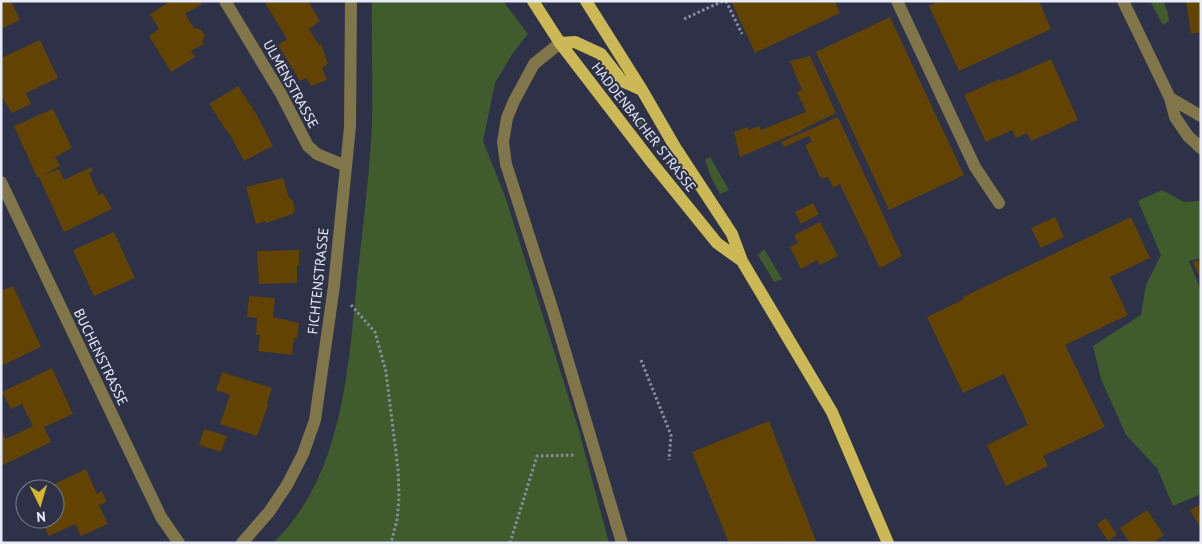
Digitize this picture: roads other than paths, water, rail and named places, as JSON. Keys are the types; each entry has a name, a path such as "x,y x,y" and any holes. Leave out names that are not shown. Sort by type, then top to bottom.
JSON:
{"main road":[{"name":"HADDENBACHER STRASSE","path":"533,1 560,43 652,164 717,243 742,261"},
{"name":"HADDENBACHER STRASSE","path":"586,1 732,234 742,261 832,412 888,543"},
{"path":"560,43 575,42 601,54 622,81 642,90"}],"street":[{"name":"ULMENSTRASSE","path":"225,1 281,94 308,146 317,154 346,166"},
{"name":"FICHTENSTRASSE","path":"242,543 269,512 287,485 303,454 315,420 334,286 350,127 351,1"},
{"path":"897,1 975,167 999,203"},
{"path":"1123,1 1170,98 1175,116 1188,136 1201,148"},
{"path":"560,43 534,64 507,118 503,142 506,164 597,454 622,543"},
{"path":"1170,98 1201,116"},
{"name":"BUCHENSTRASSE","path":"1,182 161,517 179,543"}]}
